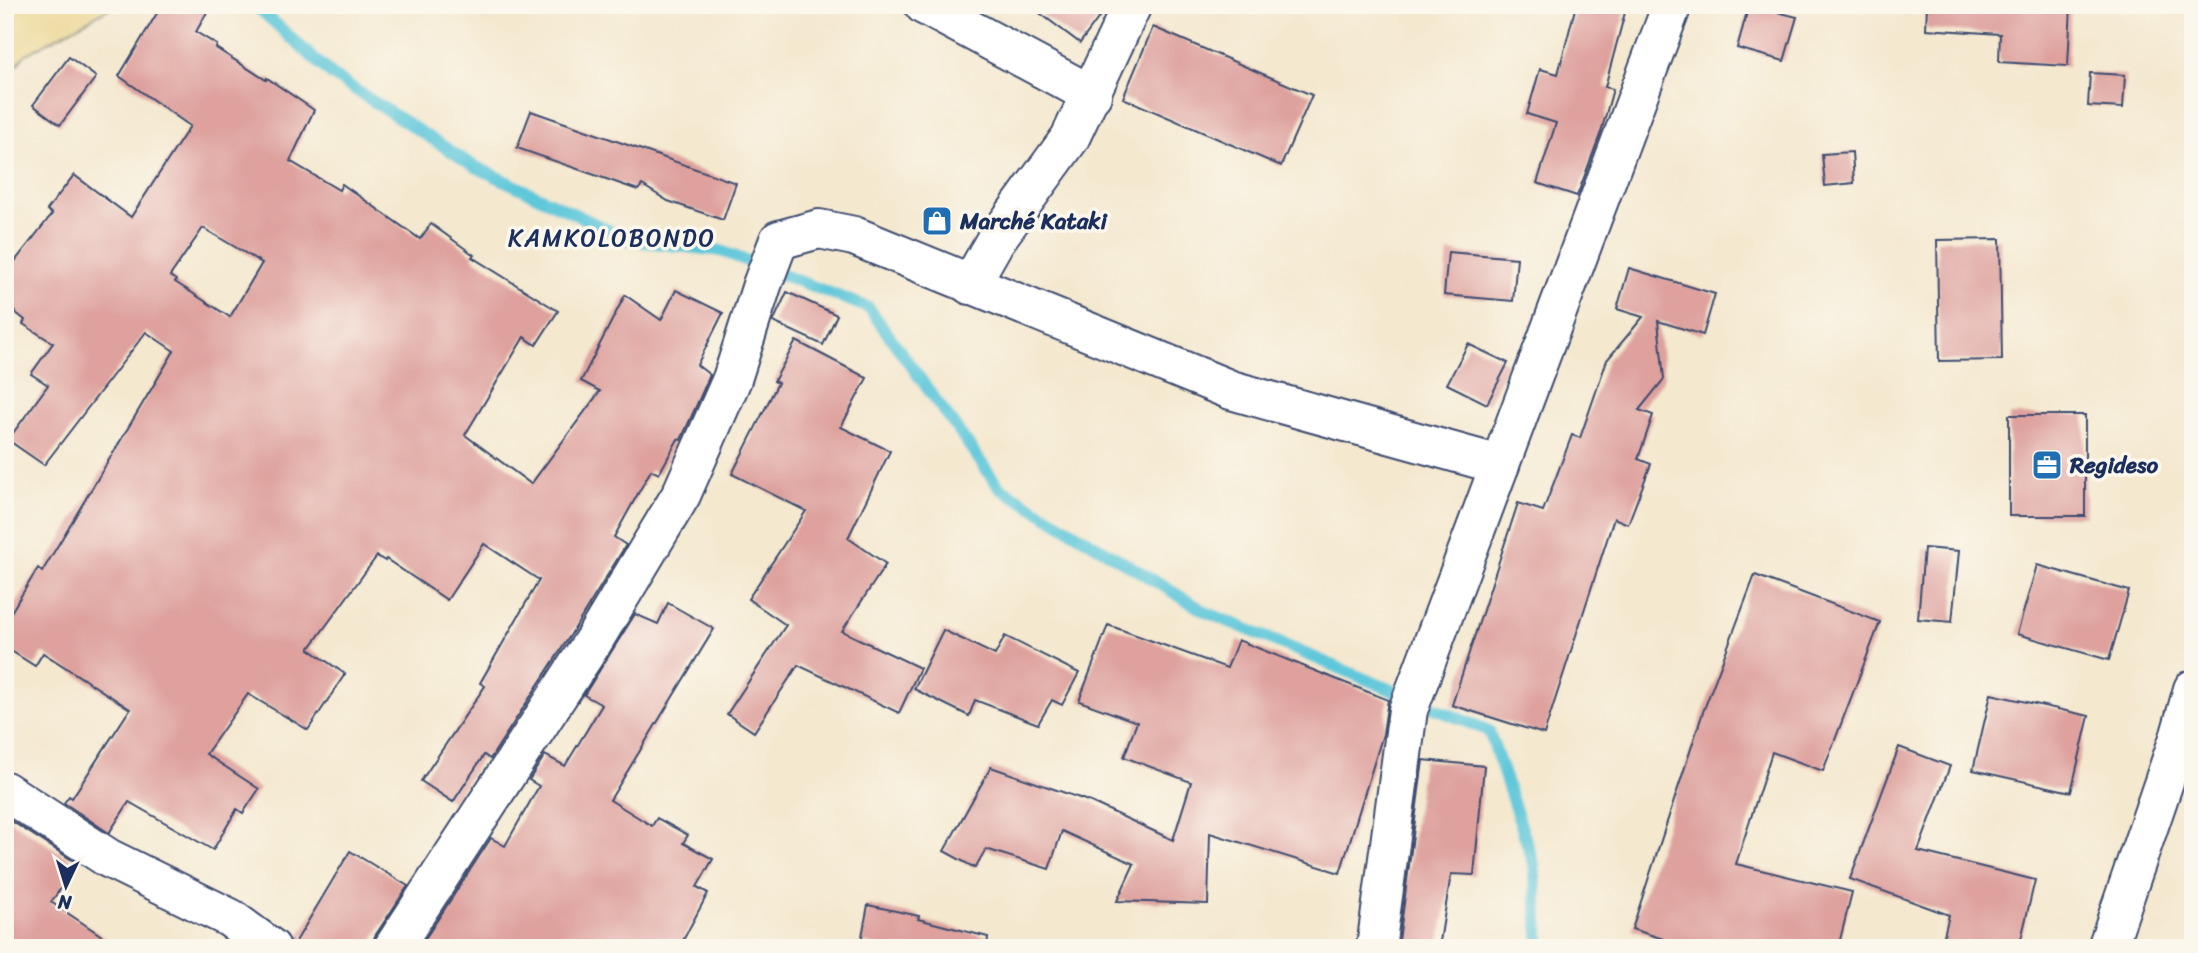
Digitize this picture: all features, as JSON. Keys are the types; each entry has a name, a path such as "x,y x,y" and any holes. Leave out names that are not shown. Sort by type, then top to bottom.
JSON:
{"street":[{"path":"925,5 1092,95"},
{"path":"970,285 995,241 1070,138 1132,5"},
{"path":"1376,948 1408,710 1672,5"},
{"path":"393,948 594,640 681,495 732,379 779,240 819,229 854,236 1231,390 1500,465"},
{"path":"2107,948 2186,733 2193,689"},
{"path":"5,791 108,858 230,918 271,948"}],"sand":[{"path":"5,5 115,5 25,55 5,80"}],"building":[{"path":"162,5 211,5 196,32 217,45 216,48 314,110 290,161 339,190 342,184 420,239 431,224 474,255 472,257 558,311 536,345 524,337 465,435 531,484 600,391 581,381 625,295 661,320 676,290 723,313 697,365 710,375 681,440 678,439 659,474 651,470 614,537 626,545 490,759 484,755 453,802 421,781 485,686 480,683 539,580 484,544 447,600 386,559 385,561 377,556 309,649 345,674 308,730 248,694 206,754 259,789 243,813 237,809 213,850 129,802 109,833 64,803 69,796 72,798 130,709 43,653 35,666 5,647 5,622 38,568 42,572 174,351 146,332 44,465 8,440 48,385 31,374 53,343 23,324 25,320 5,304 5,274 52,214 47,210 74,175 131,217 190,126 119,76","holes":["203,228 262,263 230,317 175,282 170,276"]},
{"path":"1029,5 1108,5 1080,43"},
{"path":"1576,5 1627,5 1605,87 1613,89 1601,132 1577,196 1537,183 1556,123 1527,114 1540,69 1558,74"},
{"path":"1749,5 1797,17 1784,61 1737,48"},
{"path":"1927,5 2071,5 2068,66 1999,62 2000,34 1926,29"},
{"path":"1153,27 1312,95 1281,166 1123,98"},
{"path":"69,57 96,77 60,125 33,105"},
{"path":"2090,73 2125,75 2123,108 2088,106"},
{"path":"531,111 736,183 723,220 668,201 642,185 638,190 517,148"},
{"path":"1852,152 1854,183 1825,186 1822,154"},
{"path":"2000,239 2002,360 1939,361 1937,240"},
{"path":"1448,252 1517,258 1513,301 1444,295"},
{"path":"1629,268 1715,294 1703,335 1658,321 1664,379 1639,410 1653,415 1638,459 1651,464 1628,524 1614,518 1544,734 1452,705 1518,503 1543,511 1572,435 1580,438 1607,360 1643,317 1617,309"},
{"path":"787,292 837,315 823,345 773,322"},
{"path":"796,341 867,378 841,427 890,451 848,538 886,564 842,631 920,668 899,713 798,665 754,732 727,714 786,625 748,599 806,511 732,474 778,383 774,381"},
{"path":"1468,344 1508,363 1487,404 1447,384"},
{"name":"Regideso","path":"2009,415 2085,415 2085,516 2009,516"},
{"path":"1924,548 1959,551 1952,622 1918,619"},
{"path":"2037,565 2129,591 2109,660 2017,634"},
{"path":"1755,575 1880,622 1823,771 1772,752 1736,864 1852,892 1838,948 1692,948 1632,929 1703,712"},
{"path":"668,603 714,629 610,800 652,826 657,818 688,835 683,843 713,859 697,887 708,893 679,948 419,948 491,838 505,846 539,786 529,780 545,755 565,766 602,705 584,695 635,614 658,624"},
{"path":"1108,625 1227,668 1238,640 1388,700 1383,734 1340,873 1210,833 1208,904 1117,901 1134,864 1062,831 1049,869 986,849 975,868 944,851 991,767 1091,802 1173,840 1191,782 1124,757 1137,722 1079,701"},
{"path":"943,630 995,655 1005,636 1079,673 1062,705 1052,700 1038,724 975,700 969,716 914,689"},
{"path":"1991,694 2089,716 2071,792 1973,770"},
{"path":"1899,747 1950,766 1918,851 2035,880 2019,948 1941,948 1949,915 1850,879"},
{"path":"1423,760 1484,766 1474,875 1451,874 1439,948 1398,948"},
{"path":"5,817 78,864 51,902 120,948 5,948"},
{"path":"350,851 408,886 375,936 371,948 292,948"},
{"path":"868,905 919,916 918,919 988,937 987,948 887,948 861,942"}],"waterway":[{"path":"255,5 332,75 474,166 629,240 721,251 869,308 999,487 1206,612 1489,731 1534,864 1540,948"}],"place":[{"name":"Marché Kataki","path":"937,221"},
{"name":"Regideso","path":"2047,465"}],"district":[{"name":"KAMKOLOBONDO","path":"612,238"}]}
